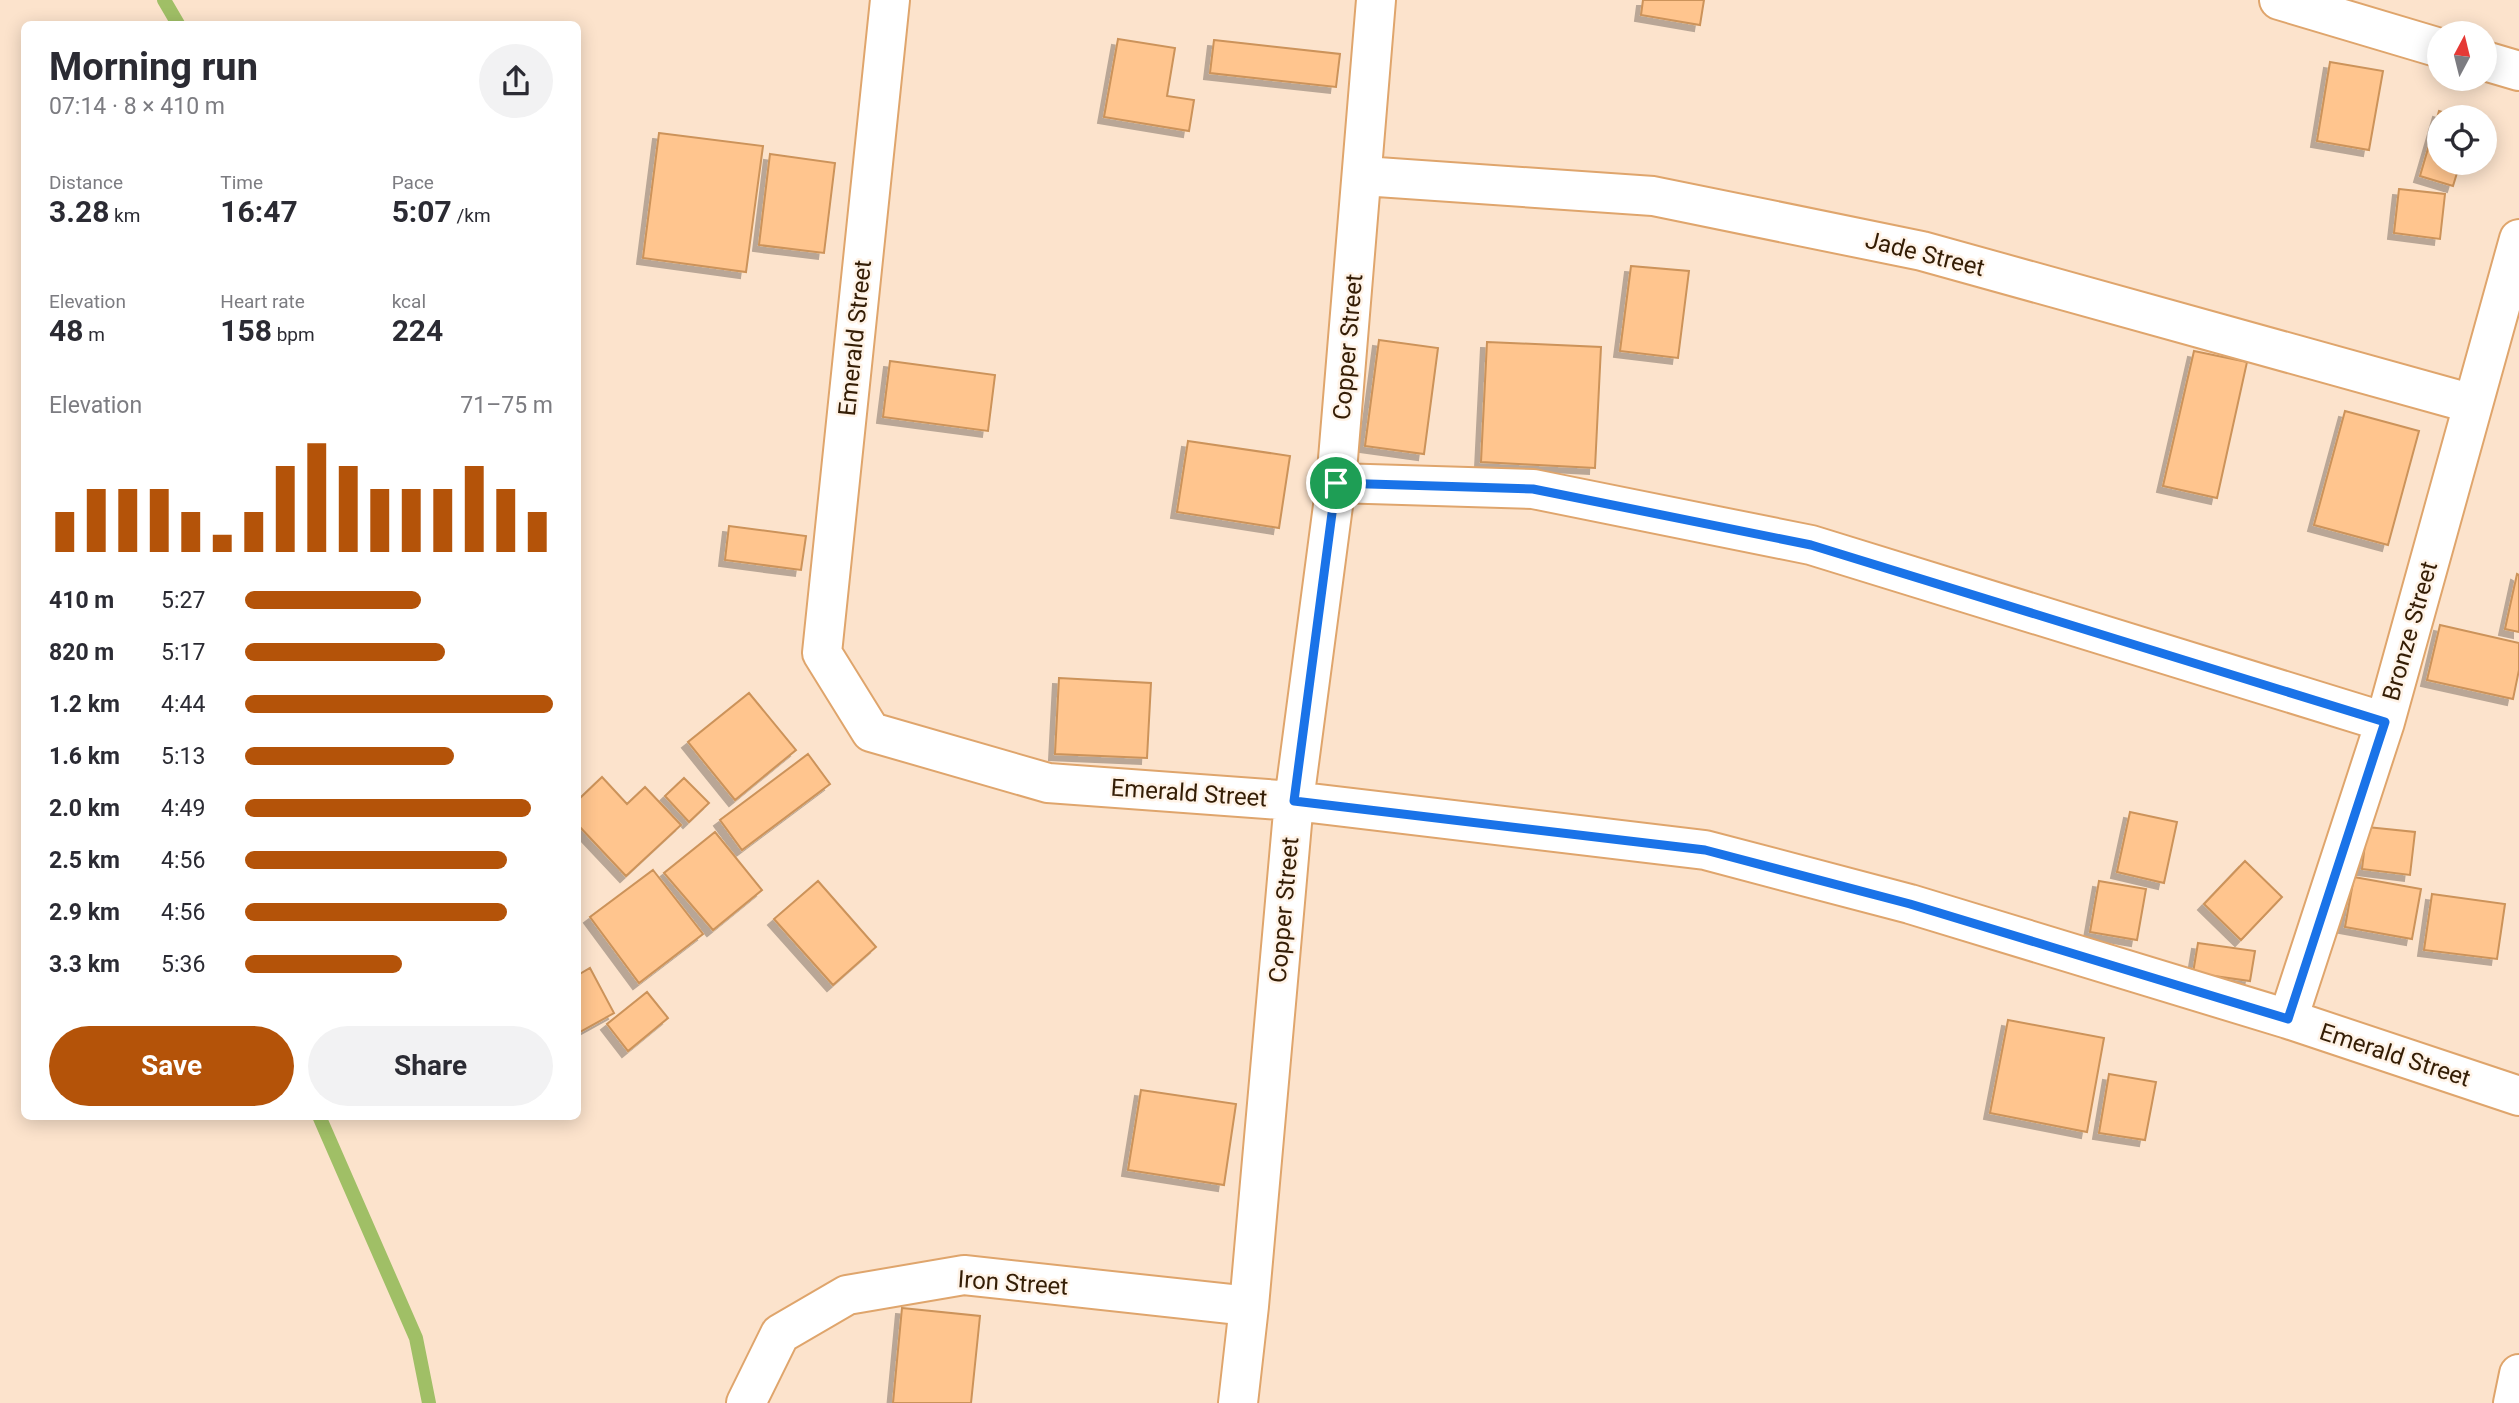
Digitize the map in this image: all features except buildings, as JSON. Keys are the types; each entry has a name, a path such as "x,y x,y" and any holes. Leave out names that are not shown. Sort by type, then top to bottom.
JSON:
{"street":[{"name":"Emerald Street","path":"890,0 822,653 871,732 1048,783 1294,801 1705,850 1910,904 2288,1019 2519,1096"},
{"name":"Copper Street","path":"1238,1403 1294,801 1336,483 1377,0"},
{"path":"2278,0 2427,44"},
{"path":"2497,65 2519,71"},
{"name":"Jade Street","path":"1363,176 1653,196 1908,248 2473,404"},
{"name":"Bronze Street","path":"2288,1019 2385,722 2519,239"},
{"path":"1336,483 1533,489 1811,545 2385,722"},
{"name":"Iron Street","path":"746,1403 780,1334 847,1295 964,1275 1249,1306"},
{"path":"2513,1403 2519,1374"}],"waterway":[{"path":"164,0 176,21"},
{"path":"321,1120 416,1338 429,1403"}],"route":[{"path":"1336,483 1533,489 1811,545 2385,722 2288,1019 1910,904 1705,850 1294,801 1336,483"}]}
